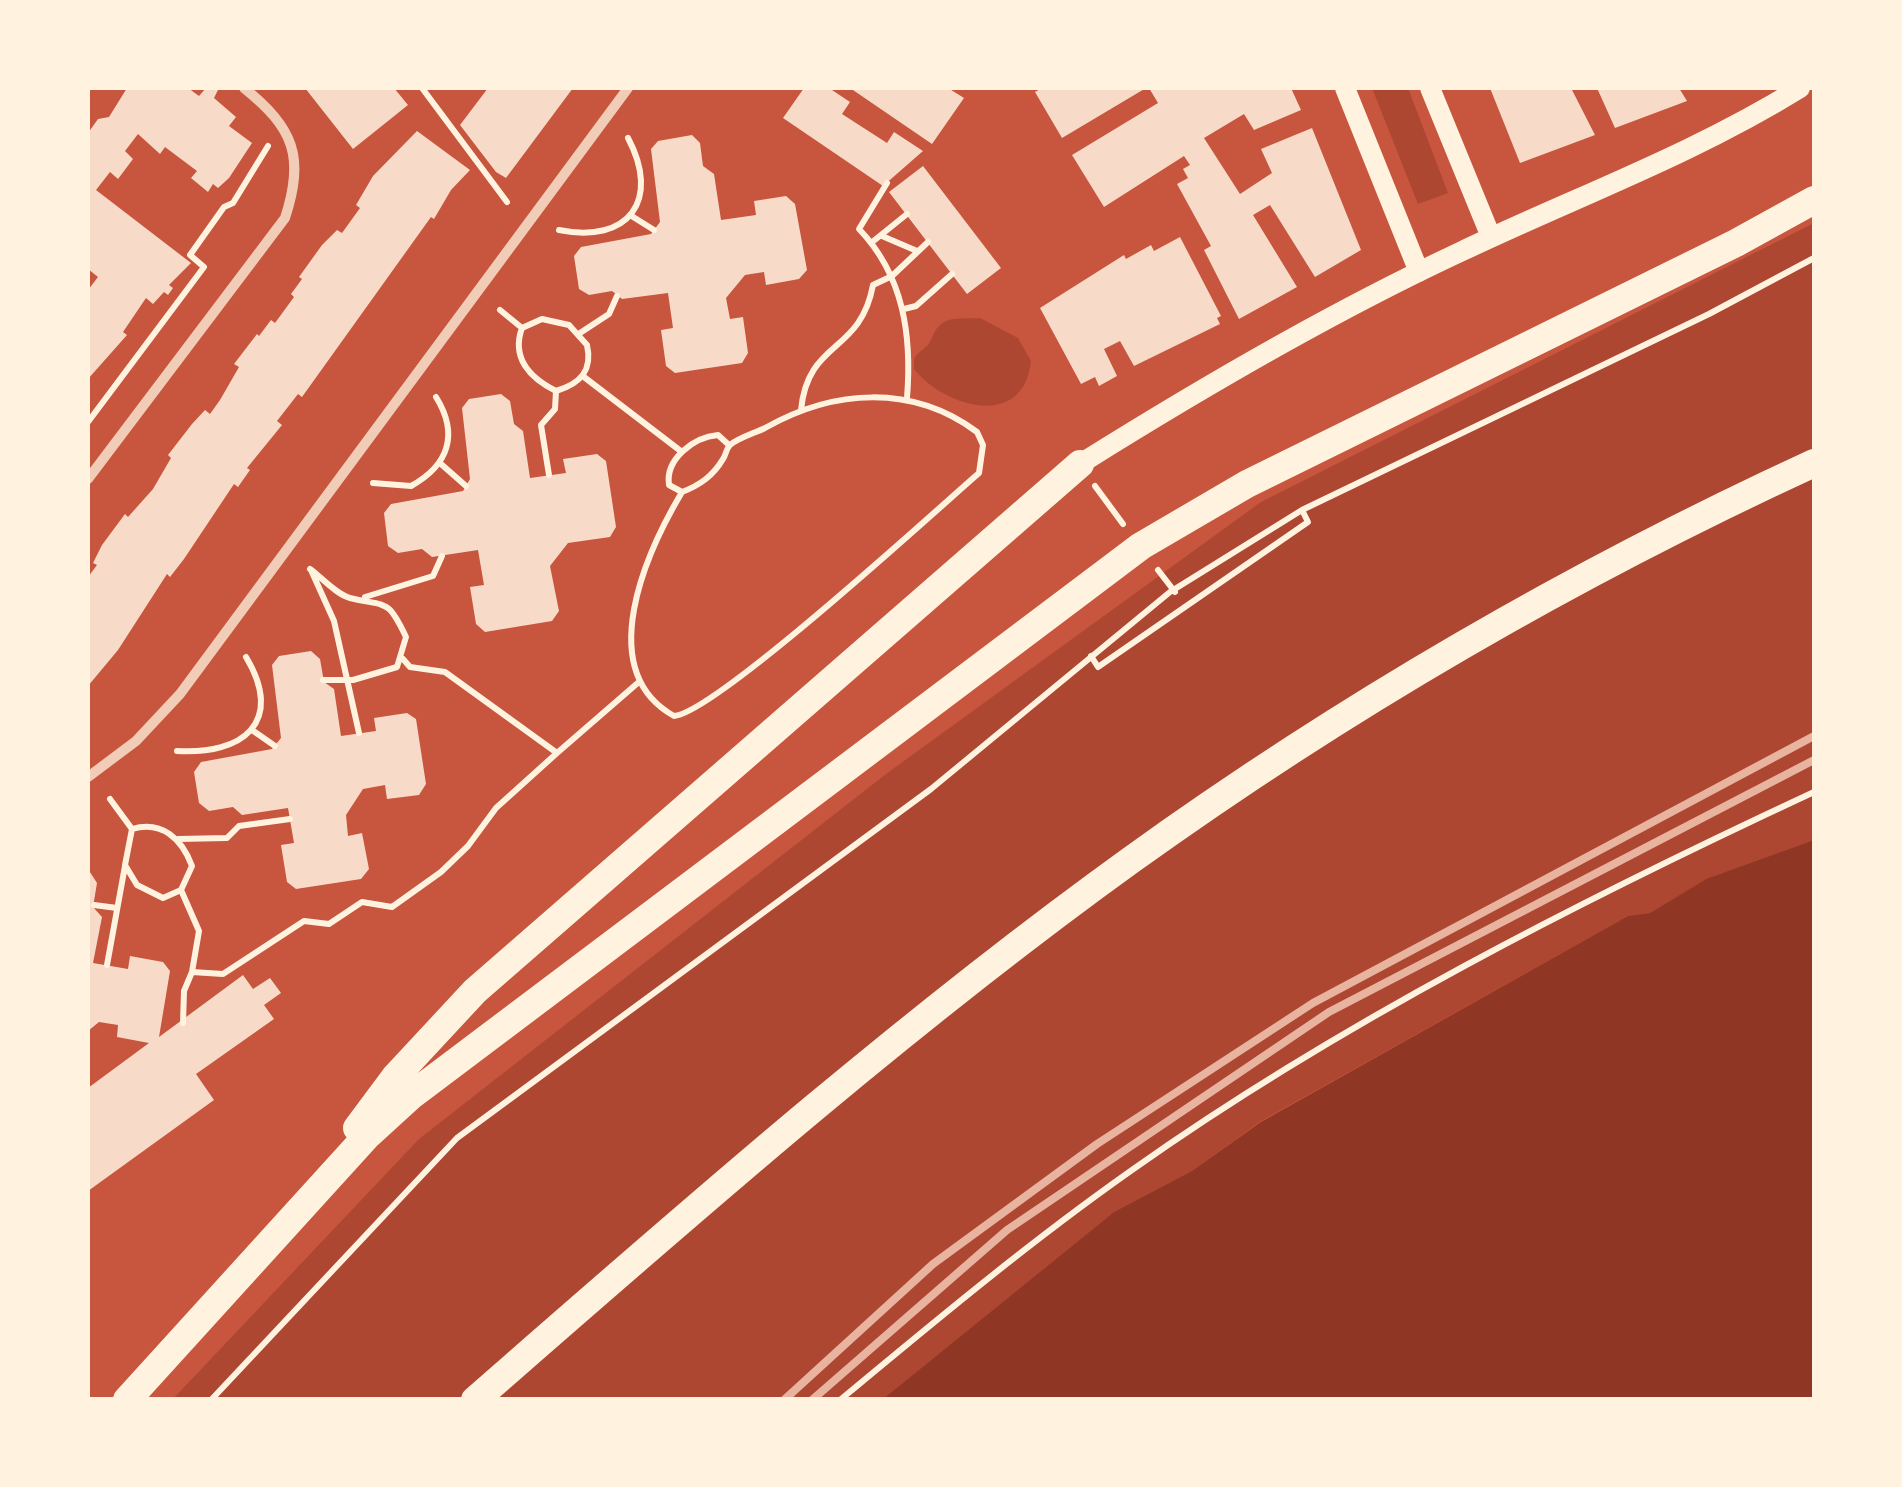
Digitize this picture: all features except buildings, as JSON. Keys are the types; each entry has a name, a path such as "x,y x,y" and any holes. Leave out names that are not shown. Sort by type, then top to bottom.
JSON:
{"highway":[{"path":"128,1400 366,1137 424,1086 1141,546 1260,477 1736,244 1814,200"},
{"path":"475,1400 836,1092 1130,861 1331,725 1450,652 1646,545 1814,463"},
{"path":"284,1226 395,1078 475,990 1080,464"}],"main road":[{"path":"1345,88 1419,272"},
{"path":"1430,88 1492,237"},
{"path":"1080,464 1190,397 1419,272 1678,155 1800,88"}],"street":[{"path":"88,479 284,218 294,182 294,154 276,115 244,88"},
{"path":"88,777 136,740 180,694 628,88"}],"path":[{"path":"422,88 507,202"},
{"path":"88,422 204,267 190,255 224,206 233,203 268,147 265,137"},
{"path":"559,230 603,233 630,214 638,203 641,162 628,138"},
{"path":"887,183 860,228 892,276 904,308 910,358 906,398"},
{"path":"630,214 654,230"},
{"path":"871,243 907,214"},
{"path":"882,236 918,251"},
{"path":"800,410 810,370 855,332 874,285 892,276 928,242"},
{"path":"211,1400 457,1138 931,789 1128,623 1302,510 1709,314 1814,258"},
{"path":"904,308 916,306 952,274"},
{"path":"580,333 609,314 618,296"},
{"path":"500,310 522,328"},
{"path":"522,328 542,319 556,320 580,333 590,356 584,377 556,391"},
{"path":"522,328 518,352 525,367 534,378 556,391"},
{"path":"584,377 682,452"},
{"path":"549,476 541,425 555,409 556,391"},
{"path":"373,483 412,486 440,464 450,427 436,397"},
{"path":"858,397 906,398 938,407 977,432 983,445 978,473 701,707 674,716 655,703 640,681 633,644 636,592 644,565 682,492 707,480 729,446 800,410 858,397"},
{"path":"682,492 674,490 668,478 682,452 698,438 710,435 724,438 729,446"},
{"path":"440,464 466,486"},
{"path":"1176,593 1090,656 1098,668 1308,522 1302,510"},
{"path":"359,733 334,621 310,569 350,598 364,597 433,576 442,556"},
{"path":"324,680 382,675 403,658 406,637 400,624 391,611 364,597"},
{"path":"178,751 223,748 242,742 252,730 260,691 246,657"},
{"path":"403,658 410,668 446,672 557,753"},
{"path":"192,972 224,974 304,921 329,924 362,902 392,907 441,872 468,846 496,808 640,681"},
{"path":"252,730 275,746"},
{"path":"840,1400 987,1279 1132,1170 1260,1086 1478,960 1814,792"},
{"path":"107,966 132,828 110,799"},
{"path":"132,828 150,825 177,839 227,838 238,826 290,819"},
{"path":"125,865 137,886 150,896 163,898 182,890 192,866 177,839"},
{"path":"182,890 197,916 199,931 192,972 184,991 184,1023"},
{"path":"94,905 117,908"}],"shaded area":[{"path":"1372,88 1408,88 1448,193 1418,204"},
{"path":"1814,223 1814,840 1706,879 1650,913 1628,916 1261,1121 1192,1171 1114,1212 883,1399 172,1400 419,1139 886,774 1261,502"},
{"path":"980,318 1018,338 1031,361 1025,383 1014,397 999,404 963,402 944,394 914,369 914,359 944,322"},
{"path":"1814,840 1814,1399 883,1399 1114,1212 1192,1171 1261,1122 1628,916 1650,913 1706,879"}],"railway":[{"path":"784,1400 933,1264 1097,1144 1313,1003 1814,736"},
{"path":"812,1400 1007,1230 1329,1012 1814,760"}]}
